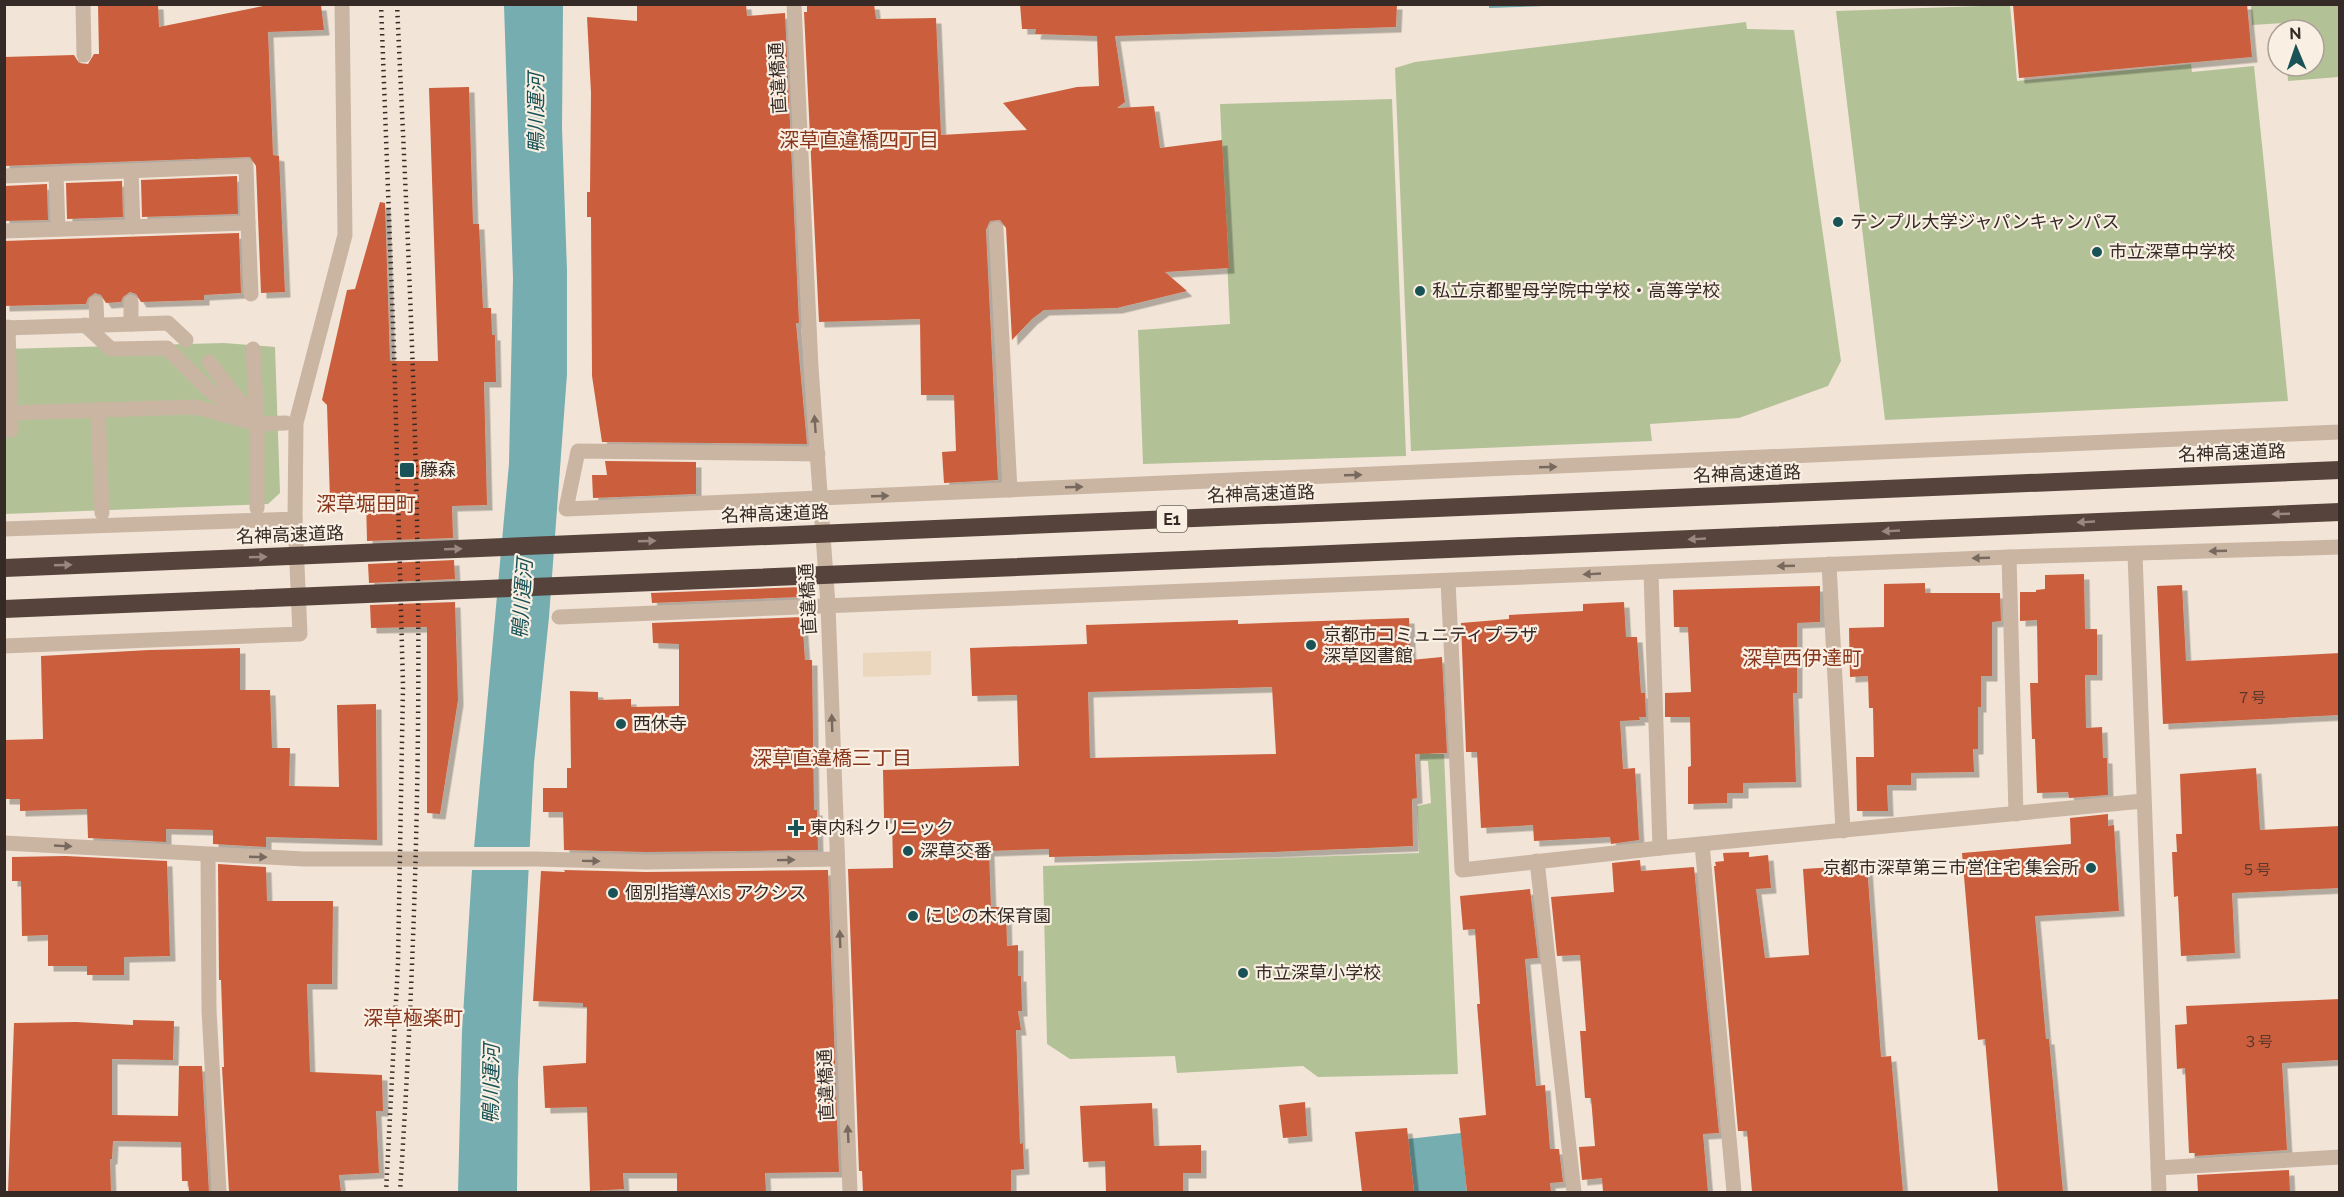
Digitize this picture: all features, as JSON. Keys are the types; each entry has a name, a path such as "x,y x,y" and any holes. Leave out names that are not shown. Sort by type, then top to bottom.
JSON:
{"highway":[{"name":"名神高速道路","path":"4,568 2340,470"},
{"path":"4,609 2340,512"}],"street":[{"path":"83,4 84,55"},
{"path":"4,646 300,633 295,519 296,423 345,235 342,4"},
{"name":"直違橋通","path":"794,4 811,367 828,605 850,1192"},
{"path":"4,176 246,166 251,294"},
{"path":"131,171 133,227"},
{"path":"56,174 58,229"},
{"path":"4,231 248,223"},
{"path":"996,230 1010,490"},
{"path":"131,302 131,324"},
{"path":"91,325 96,303"},
{"path":"4,430 11,430 7,413 6,328 168,323 186,340"},
{"path":"91,325 111,349 167,348 208,389 257,424"},
{"path":"254,349 257,424 256,508"},
{"path":"209,362 257,424"},
{"path":"7,413 196,407 257,424 286,423"},
{"path":"98,409 102,513"},
{"path":"818,454 578,451 566,509 2340,432"},
{"path":"4,529 295,519"},
{"path":"559,617 1829,564 2340,547"},
{"path":"2135,554 2159,1192"},
{"path":"2009,557 2016,814"},
{"path":"1829,564 1843,831"},
{"path":"1651,572 1660,848"},
{"path":"1448,581 1462,870 1660,848 2143,801"},
{"path":"4,843 304,859 533,859 646,862 837,859"},
{"path":"1702,844 1734,1192"},
{"path":"208,855 209,1010 219,1192"},
{"path":"1537,861 1574,1192"},
{"path":"2158,1168 2340,1157"}],"green space":[{"name":"市立深草中学校","path":"2010,5 2017,81 2191,64 2192,72 2254,66 2288,401 1885,420 1836,11"},
{"path":"2251,5 2339,5 2339,77 2288,81 2288,78 2326,78 2326,18 2266,18 2266,24 2252,25"},
{"path":"1746,22 1747,29 1794,30 1841,361 1828,386 1739,418 1650,424 1652,441 1411,451 1395,68 1415,62"},
{"path":"1392,99 1406,456 1143,464 1138,330 1230,324 1220,104"},
{"path":"224,343 275,347 280,493 268,504 5,514 4,349"},
{"path":"1416,660 1425,660 1431,754 1444,754 1458,1074 1318,1077 1303,1066 1177,1073 1175,1056 1070,1059 1047,1044 1043,866 1419,853 1417,806 1431,803 1428,761 1420,761"}],"shaded area":[{"path":"931,651 931,675 863,677 863,653"}],"water":[{"path":"1489,4 1600,4 1489,8"},
{"name":"鴨川運河","path":"504,5 563,5 562,128 567,271 567,374 549,617 534,763 518,1080 517,1192 458,1192 462,1032 472,870 509,464 513,278"},
{"path":"1461,1133 1467,1192 1414,1192 1408,1139"}],"pier":[{"path":"471,847 532,847 531,870 469,870"}],"building":[{"path":"98,4 158,4 159,27 263,6 321,5 324,30 268,32 273,155 279,156 285,292 261,293 256,166 250,157 4,166 4,57 74,55 79,63 88,64 94,54 99,54"},
{"path":"637,4 746,4 747,16 785,13 799,323 796,323 807,444 602,442 592,376 591,217 587,217 587,192 590,192 591,93 587,17 637,21"},
{"path":"807,4 874,4 876,19 936,18 941,135 1027,130 1003,103 1077,87 1099,86 1097,36 1035,34 1036,29 1022,29 1020,4 1397,4 1396,27 1115,36 1125,102 1117,108 1154,106 1160,148 1222,140 1229,268 1165,272 1187,291 1117,308 1044,310 1012,340 1006,228 1000,220 990,221 986,230 998,480 944,483 942,452 956,451 954,395 921,395 920,319 819,322 804,12 807,12"},
{"path":"2013,4 2247,4 2252,57 2019,78"},
{"path":"469,87 473,224 479,224 483,308 491,308 492,335 495,335 496,382 484,382 487,505 452,506 453,538 367,541 366,499 330,500 327,405 322,400 347,290 355,289 380,202 385,203 390,361 438,361 429,88"},
{"path":"237,176 238,214 142,217 141,180"},
{"path":"122,181 123,217 67,219 66,183"},
{"path":"47,184 48,220 4,221 4,186"},
{"path":"239,233 241,293 204,295 204,300 141,302 136,294 130,292 123,297 121,302 106,303 101,295 95,293 88,298 86,304 4,306 4,241"},
{"path":"605,461 696,462 696,494 593,498 592,475 607,475"},
{"path":"454,560 455,579 369,583 368,564"},
{"path":"2084,574 2085,629 2097,629 2097,675 2085,675 2086,728 2102,727 2103,758 2107,758 2108,795 2069,798 2068,792 2037,793 2030,683 2038,683 2037,620 2020,621 2020,592 2036,592 2036,590 2045,589 2045,575"},
{"path":"1925,583 1925,593 2000,593 2001,621 1992,622 1992,676 1981,676 1978,749 1973,749 1974,772 1911,773 1911,785 1887,785 1888,811 1857,811 1856,757 1874,757 1873,708 1869,708 1868,676 1850,677 1849,628 1884,627 1884,584"},
{"path":"2182,585 2186,661 2340,653 2340,715 2163,724 2157,586"},
{"path":"1820,586 1820,622 1797,623 1797,693 1793,693 1796,782 1743,783 1743,793 1727,793 1727,803 1688,804 1688,767 1691,766 1690,717 1665,717 1665,693 1691,692 1688,627 1674,627 1673,590"},
{"path":"801,587 801,597 652,603 651,593"},
{"path":"455,602 458,700 440,814 427,813 427,627 371,628 370,605"},
{"path":"1624,602 1626,637 1637,637 1641,693 1645,693 1646,717 1639,717 1640,720 1620,721 1623,769 1635,768 1639,840 1611,844 1610,837 1534,841 1533,825 1481,828 1477,752 1466,752 1461,623 1509,619 1509,615 1583,611 1583,604"},
{"path":"802,617 805,660 812,660 814,810 817,810 818,850 646,852 564,850 563,812 543,812 543,788 567,788 567,768 571,768 570,691 598,692 598,700 631,699 631,707 679,706 679,644 653,643 652,623"},
{"path":"1409,618 1411,660 1442,657 1447,753 1415,754 1417,798 1412,799 1413,846 1049,857 1049,849 989,851 991,907 1006,907 1007,946 1018,945 1018,976 1021,976 1022,1011 1018,1011 1021,1030 1016,1030 1020,1144 1023,1143 1024,1169 1011,1170 1011,1192 863,1192 862,1171 859,1171 848,869 893,868 892,818 884,818 883,770 1019,766 1017,695 972,696 970,648 1087,644 1086,625 1238,620 1238,624","holes":["1272,687 1276,754 1090,758 1088,692"]},
{"path":"240,648 240,690 270,690 272,748 290,748 289,786 339,787 337,705 376,704 377,840 266,837 266,847 213,844 213,830 166,829 166,842 88,838 87,809 20,811 20,799 4,799 4,740 43,739 41,656"},
{"path":"2256,768 2260,830 2340,826 2340,888 2232,893 2235,953 2181,956 2178,896 2174,897 2172,852 2177,852 2176,834 2182,834 2180,774"},
{"path":"2108,814 2108,826 2114,825 2119,911 2035,916 2063,1192 1998,1192 1985,1039 1978,1040 1962,853 2071,844 2070,818"},
{"path":"1749,852 1749,857 1768,855 1771,888 1756,889 1765,958 1809,955 1803,869 1867,865 1881,1057 1891,1056 1903,1192 1752,1192 1747,1131 1738,1131 1714,866 1716,866 1715,862 1724,861 1723,853"},
{"path":"65,856 167,861 170,956 124,957 124,975 87,975 87,966 48,966 48,935 22,936 21,881 12,881 12,857"},
{"path":"1640,860 1641,871 1694,867 1719,1133 1703,1134 1708,1192 1603,1192 1602,1178 1582,1180 1579,1147 1595,1146 1591,1098 1585,1098 1580,1031 1586,1031 1580,955 1557,956 1551,897 1614,892 1612,863"},
{"path":"218,864 266,867 267,901 333,901 332,984 307,984 310,1072 382,1075 383,1111 376,1111 379,1173 339,1175 341,1192 229,1192 222,1067 224,1067 221,980 219,980"},
{"path":"564,870 646,872 828,870 839,1172 765,1173 766,1192 677,1192 677,1173 623,1173 624,1189 590,1191 587,1107 545,1108 543,1066 586,1063 587,1007 583,1007 583,1003 533,1001 541,871 565,872"},
{"path":"1530,889 1538,958 1525,959 1536,1086 1545,1085 1550,1149 1559,1149 1563,1182 1550,1183 1551,1192 1467,1192 1459,1118 1486,1115 1477,1004 1480,1004 1475,929 1463,930 1460,896"},
{"path":"2340,999 2340,1060 2282,1063 2287,1150 2195,1156 2195,1153 2189,1153 2185,1068 2177,1069 2175,1025 2187,1024 2186,1006"},
{"path":"133,1020 174,1021 173,1060 112,1059 112,1115 178,1116 179,1066 202,1066 209,1192 189,1192 188,1181 182,1181 181,1142 113,1141 112,1159 110,1159 111,1192 8,1192 14,1023 76,1022 133,1025"},
{"path":"1305,1102 1307,1136 1283,1138 1279,1105"},
{"path":"1152,1103 1154,1146 1201,1145 1201,1173 1183,1173 1183,1192 1106,1192 1105,1161 1083,1162 1080,1106"},
{"path":"1407,1128 1414,1192 1362,1192 1355,1132"},
{"path":"2289,1170 2290,1192 2198,1192 2197,1175"}],"railway":[{"path":"381,4 394,348 403,686 398,963 386,1192"},
{"path":"397,4 413,370 418,665 415,891 400,1192"}],"place":[{"name":"テンプル大学ジャパンキャンパス","path":"1838,222"},
{"name":"市立深草中学校","path":"2097,252"},
{"name":"私立京都聖母学院中学校・高等学校","path":"1420,291"},
{"name":"藤森","path":"407,470"},
{"name":"京都市コミュニティプラザ 深草図書館","path":"1311,645"},
{"name":"西休寺","path":"621,724"},
{"name":"東内科クリニック","path":"796,828"},
{"name":"深草交番","path":"908,851"},
{"name":"京都市深草第三市営住宅 集会所","path":"2091,868"},
{"name":"個別指導Axis アクシス","path":"613,893"},
{"name":"にじの木保育園","path":"913,916"},
{"name":"市立深草小学校","path":"1243,973"}],"district":[{"name":"深草直違橋四丁目","path":"859,140"},
{"name":"深草堀田町","path":"366,504"},
{"name":"深草西伊達町","path":"1802,658"},
{"name":"深草直違橋三丁目","path":"832,758"},
{"name":"深草極楽町","path":"413,1018"}]}
